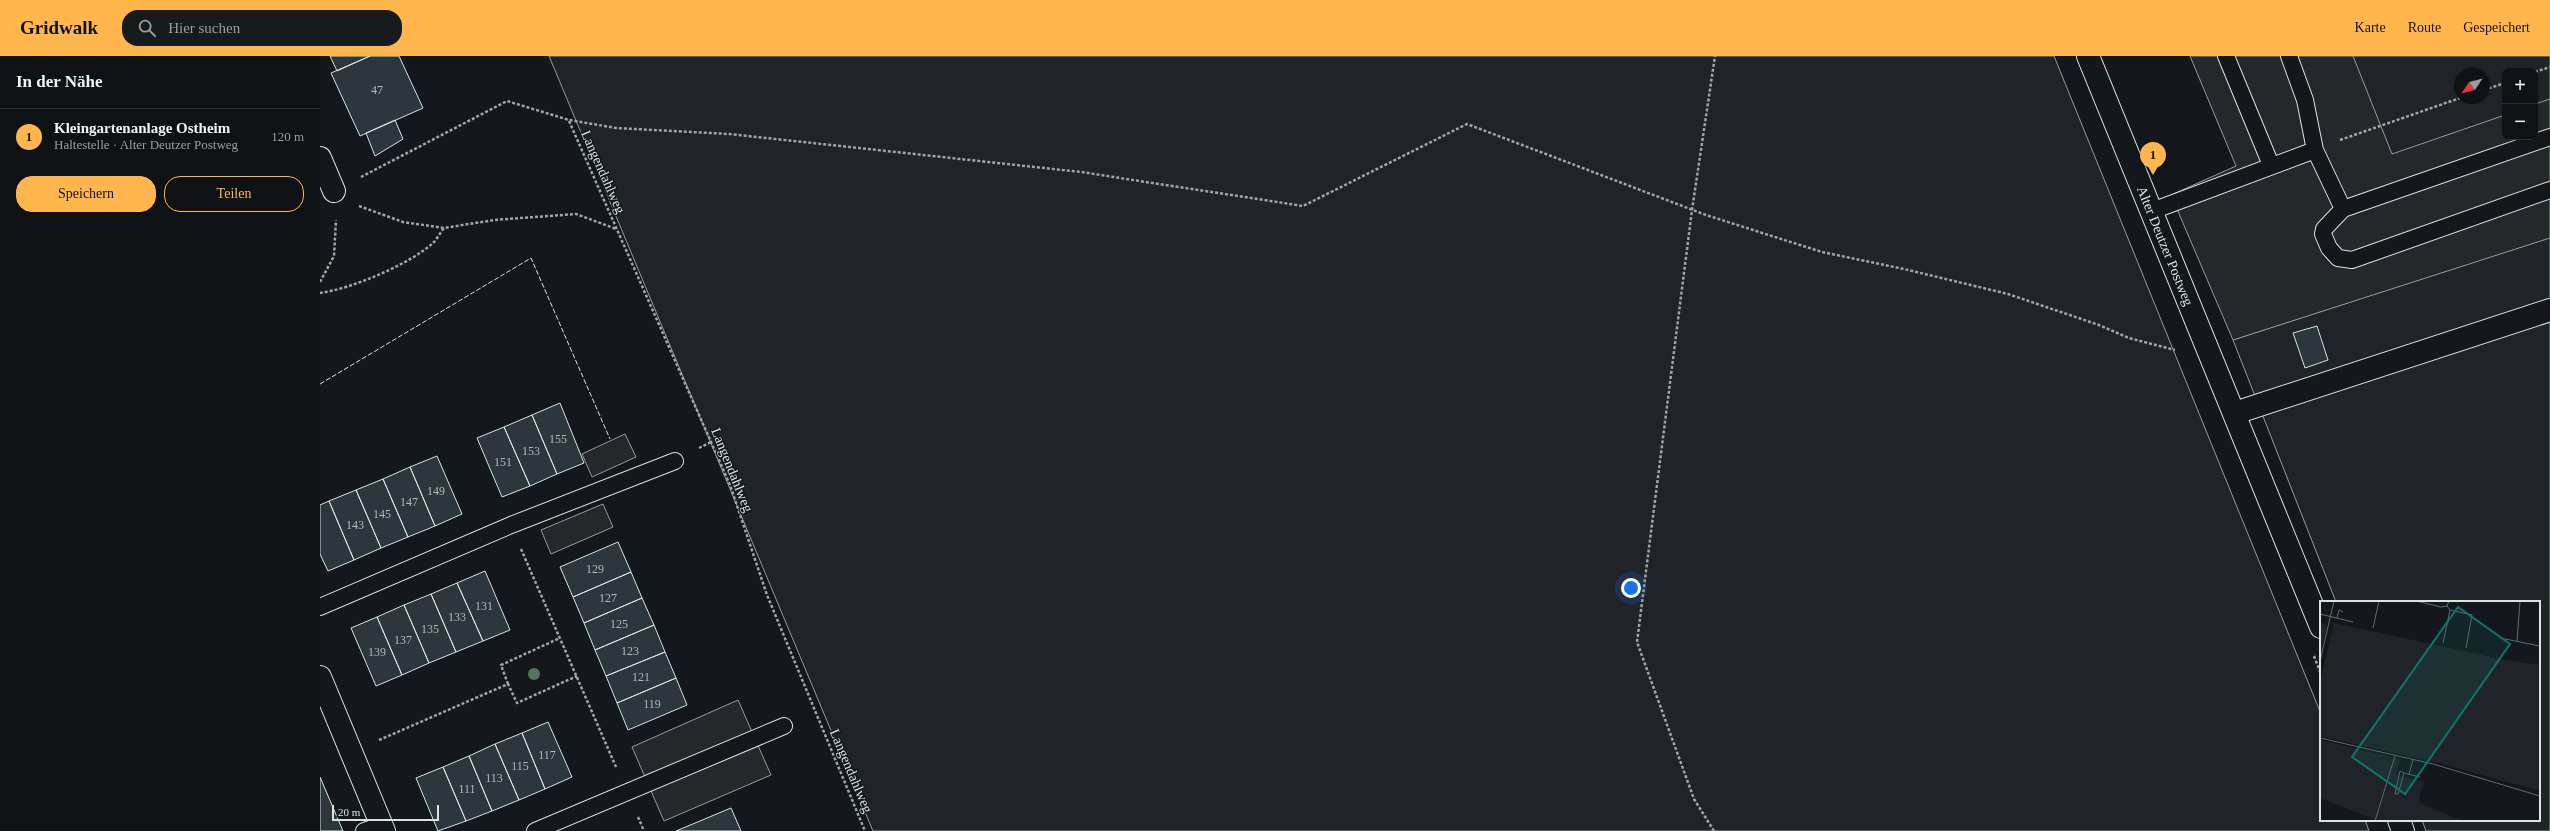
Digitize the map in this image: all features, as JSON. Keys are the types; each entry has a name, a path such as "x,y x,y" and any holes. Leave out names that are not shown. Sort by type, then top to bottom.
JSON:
{"street":[{"name":"Alter Deutzer Postweg","path":"2088,56 2152,210 2204,344 2235,413 2320,625"},
{"path":"320,158 334,191"},
{"path":"2235,413 2550,310"},
{"path":"320,677 351,752 377,829"},
{"path":"2399,821 2403,831"}],"lane":[{"path":"2226,56 2271,165"},
{"path":"2289,56 2305,100 2315,150 2343,209"},
{"path":"2550,137 2343,209 2324,229 2323,234 2329,248 2338,258 2352,260 2550,190"},
{"path":"2152,210 2315,150"},
{"path":"320,607 511,525 674,461"},
{"path":"535,831 784,726"}],"path":[{"path":"1714,831 1694,799 1637,642 1692,210 1715,56"},
{"path":"2538,71 2550,67"},
{"path":"2490,88 2502,84"},
{"path":"2315,150 2454,100"},
{"path":"334,191 507,101 569,120 616,128 737,134 1081,172 1302,206 1467,124 1692,210 1822,252 1904,269 2008,294 2099,324 2129,338 2178,350"},
{"name":"Langendahlweg","path":"569,120 730,485 767,595 865,831"},
{"path":"334,191 359,206 403,222 444,228 494,220 576,214 616,229"},
{"path":"320,282 334,256 336,225 334,191"},
{"path":"320,293 336,291 411,258 434,242 444,228"},
{"path":"511,525 644,831"},
{"path":"560,638 501,665 508,684 517,703 576,676"},
{"path":"351,752 508,684"}],"shaded area":[{"path":"549,56 2054,56 2320,712 2320,821 2365,821 2369,831 873,831"},
{"path":"2190,56 2353,56 2392,154 2502,116 2502,140 2538,140 2538,103 2550,99 2550,238 2233,340 2171,195 2236,166"},
{"path":"2336,56 2550,56 2550,831 2426,831 2422,821 2540,821 2540,601 2336,601 2233,340 2420,279"},
{"path":"625,434 636,457 592,477 582,454"},
{"path":"603,504 613,527 551,554 541,530"},
{"path":"738,700 771,775 664,821 632,747"}],"building":[{"path":"330,56 370,56 337,71"},
{"path":"370,56 399,56 423,108 360,136 331,73"},
{"path":"395,120 403,139 375,156 366,133"},
{"path":"2317,326 2328,360 2305,368 2293,333"},
{"path":"560,403 584,463 557,474 532,415"},
{"path":"532,415 557,474 530,486 504,427"},
{"path":"504,427 530,486 502,497 477,438"},
{"path":"437,456 462,514 435,526 410,467"},
{"path":"410,467 435,526 408,537 383,479"},
{"path":"383,479 408,537 381,548 356,490"},
{"path":"356,490 381,548 354,560 329,501"},
{"path":"329,501 354,560 328,571 320,554 320,505"},
{"path":"618,542 631,572 573,597 560,567"},
{"path":"485,571 510,630 483,641 457,583"},
{"path":"631,572 642,598 584,623 573,597"},
{"path":"457,583 483,641 456,652 431,594"},
{"path":"431,594 456,652 429,663 404,605"},
{"path":"642,598 654,625 595,650 584,623"},
{"path":"404,605 429,663 402,675 377,617"},
{"path":"377,617 402,675 376,686 351,628"},
{"path":"654,625 665,652 606,676 595,650"},
{"path":"665,652 676,678 617,703 606,676"},
{"path":"676,678 687,705 628,730 617,703"},
{"path":"548,722 572,777 545,789 522,733"},
{"path":"522,733 545,789 519,800 495,744"},
{"path":"495,744 519,800 492,811 469,756"},
{"path":"469,756 492,811 466,821 443,767"},
{"path":"443,767 466,821 438,831 416,778"},
{"path":"320,777 343,831 320,831"},
{"path":"731,808 741,831 676,831"}],"fence":[{"path":"320,384 531,258 610,439"}],"place":[{"name":"Kleingartenanlage Ostheim","path":"2153,175"}]}
